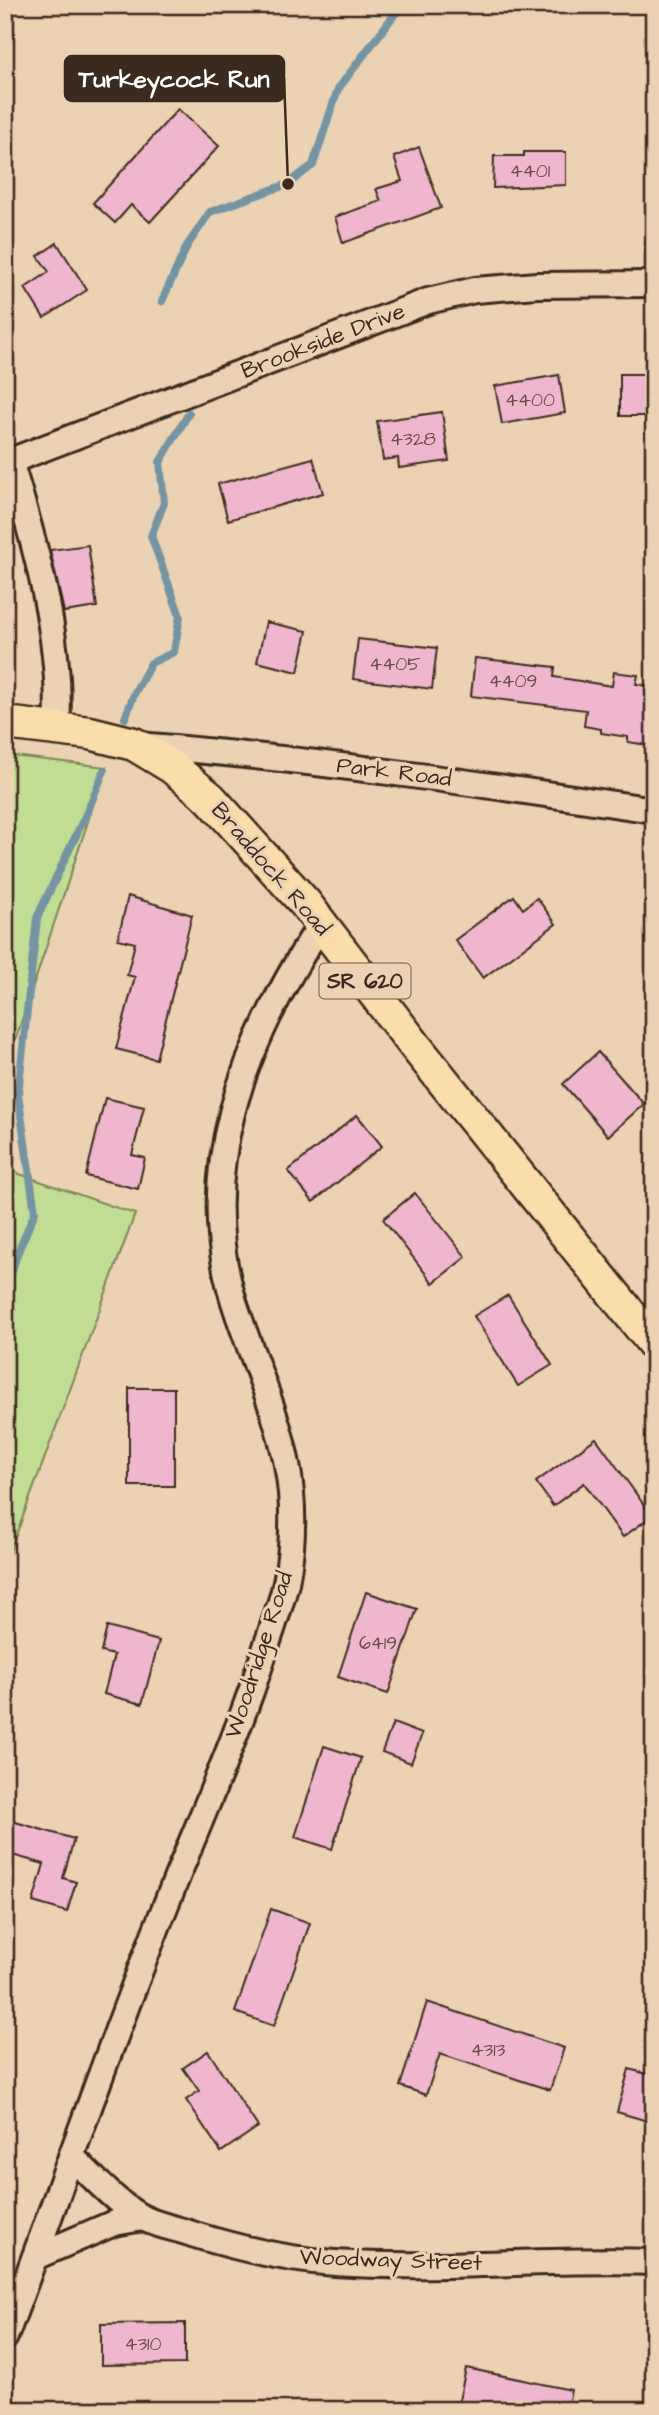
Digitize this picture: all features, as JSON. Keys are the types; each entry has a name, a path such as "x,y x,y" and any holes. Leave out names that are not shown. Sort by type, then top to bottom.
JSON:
{"main road":[{"name":"Braddock Road","path":"5,723 90,733 134,744 172,767 209,798 305,903 416,1047 654,1344"}],"street":[{"name":"Brookside Drive","path":"8,462 428,301 475,290 537,285 654,284"},
{"path":"8,462 27,517 53,643 59,703 57,729"},
{"name":"Park Road","path":"134,744 243,753 426,775 654,810"},
{"name":"Woodridge Road","path":"5,2337 163,1912 250,1697 285,1587 293,1542 289,1469 275,1414 236,1310 224,1262 218,1212 219,1177 226,1135 254,1048 290,973 321,925"},
{"name":"Woodway Street","path":"72,2157 113,2195 143,2218 271,2255 336,2263 441,2265 654,2262"},
{"path":"35,2257 114,2223 143,2218"}],"green space":[{"path":"5,755 106,767 5,1071"},
{"path":"5,1169 135,1214 5,1565"}],"building":[{"path":"178,109 219,146 150,222 131,205 115,223 93,203"},
{"path":"419,147 441,208 343,243 335,217 381,201 376,189 402,181 394,157"},
{"path":"524,152 566,152 566,185 493,188 494,156 524,156"},
{"path":"57,243 87,290 44,318 25,288 49,272 38,256"},
{"path":"620,374 654,374 654,416 620,416"},
{"path":"559,375 565,413 502,424 495,386"},
{"path":"442,412 449,461 399,468 398,458 383,460 377,421"},
{"path":"313,458 323,493 228,520 218,484"},
{"path":"88,545 97,607 64,612 50,550"},
{"path":"266,622 307,631 298,672 257,662"},
{"path":"358,639 437,648 432,689 353,679"},
{"path":"475,658 555,667 554,677 612,686 614,672 638,675 636,684 654,687 654,746 628,742 628,737 601,733 601,729 584,726 586,710 471,696"},
{"path":"128,896 192,915 156,1059 116,1049 135,977 127,975 135,943 118,939"},
{"path":"514,896 523,909 537,898 556,924 483,978 455,940"},
{"path":"598,1052 644,1104 608,1136 563,1084"},
{"path":"105,1098 144,1107 132,1155 145,1158 138,1189 86,1176"},
{"path":"357,1115 382,1146 313,1202 288,1171"},
{"path":"415,1193 466,1257 433,1283 383,1219"},
{"path":"508,1295 552,1365 518,1386 474,1316"},
{"path":"129,1388 174,1388 174,1486 129,1486"},
{"path":"596,1438 652,1516 623,1537 584,1483 553,1506 536,1482"},
{"path":"366,1592 417,1609 388,1694 338,1677"},
{"path":"107,1627 159,1641 142,1704 104,1694 114,1655 101,1652"},
{"path":"393,1723 422,1734 411,1763 382,1752"},
{"path":"324,1746 361,1758 332,1849 295,1837"},
{"path":"5,1819 74,1839 63,1878 76,1882 67,1912 33,1902 44,1864 5,1853"},
{"path":"271,1909 310,1923 274,2026 235,2012"},
{"path":"427,2002 564,2048 550,2090 440,2054 426,2095 400,2086"},
{"path":"208,2051 258,2127 221,2152 186,2100 199,2091 183,2068"},
{"path":"629,2069 654,2076 654,2123 617,2112"},
{"path":"185,2323 185,2364 101,2365 101,2324"},
{"path":"466,2368 571,2390 567,2410 457,2410"}],"waterway":[{"path":"162,301 187,246 210,212 288,184 313,165 338,89 404,5"},
{"path":"125,718 151,663 174,652 180,616 151,536 164,503 160,462 189,413"},
{"path":"5,1293 17,1254 35,1212 18,1094 37,918 104,771"}],"place":[{"name":"Turkeycock Run","path":"288,184"}]}
